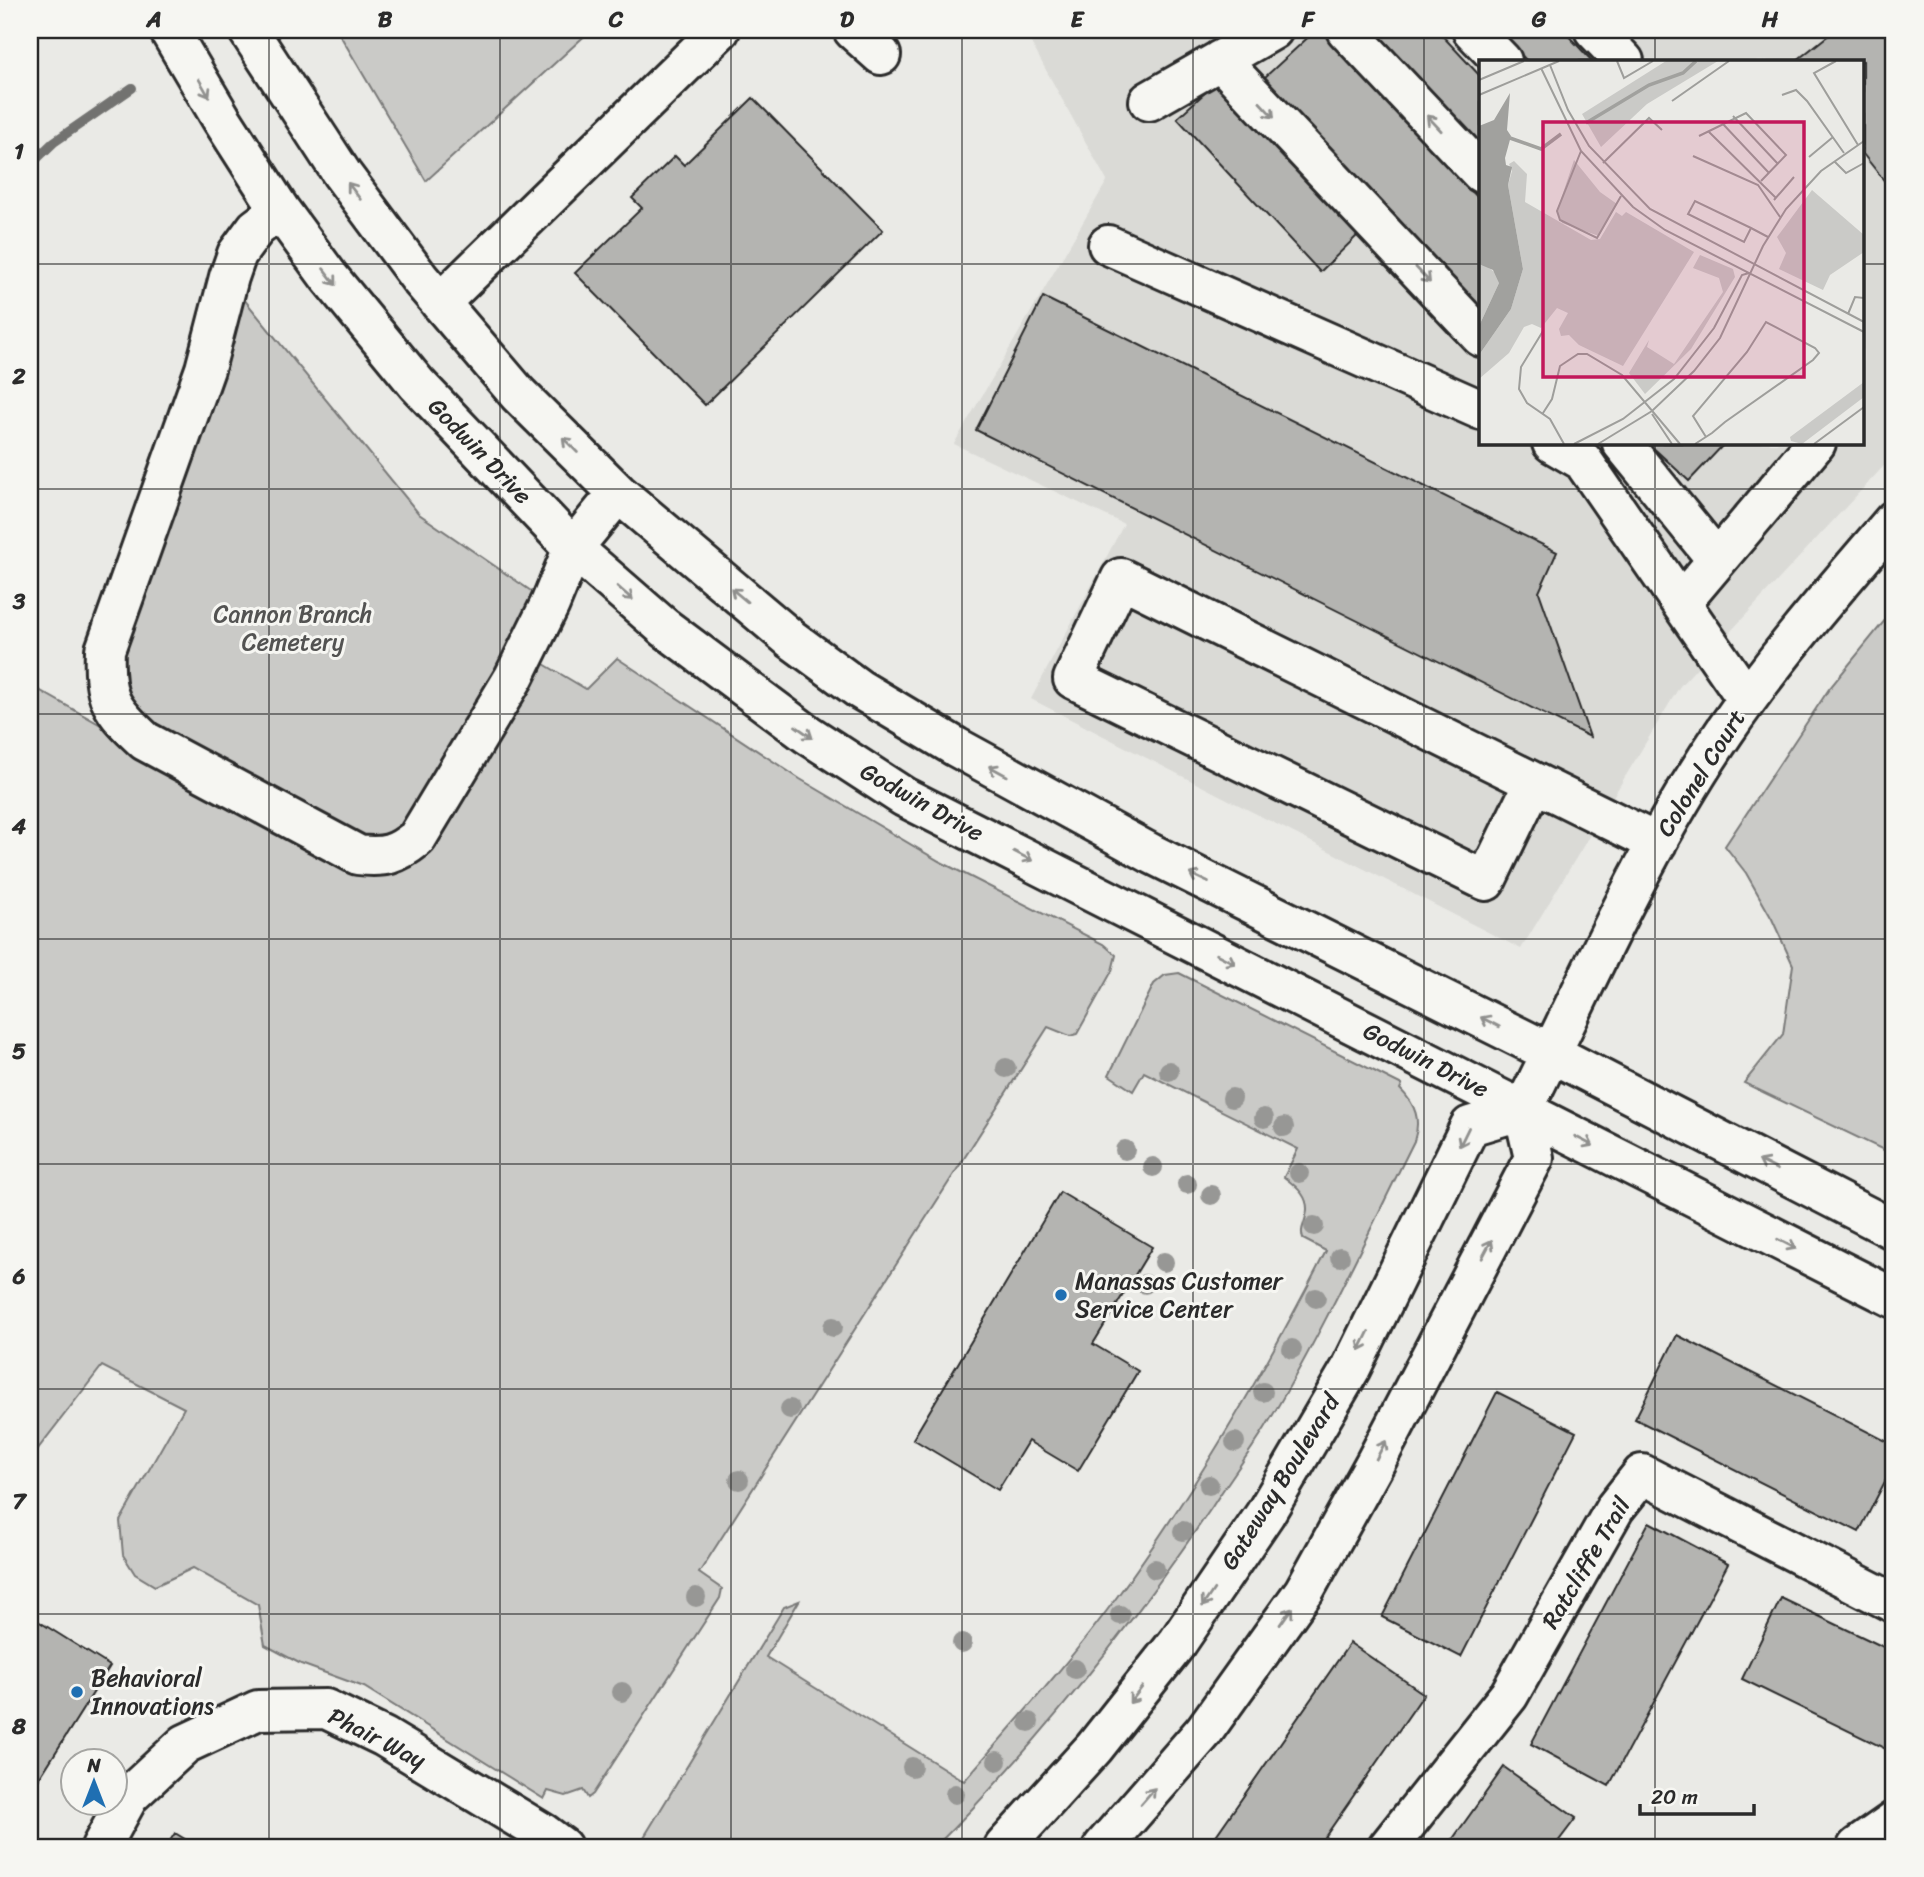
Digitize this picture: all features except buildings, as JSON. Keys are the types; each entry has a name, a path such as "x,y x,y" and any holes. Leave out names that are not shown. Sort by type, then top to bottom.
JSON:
{"street":[{"name":"Godwin Drive","path":"169,30 221,118 281,210 329,277 417,384 573,548 666,628 807,734 904,797 1894,1298"},
{"path":"248,30 342,174 420,279 518,394 618,493 791,639 859,689 956,747 1150,853 1552,1053 1894,1230"},
{"path":"440,303 720,30"},
{"path":"1149,101 1273,30"},
{"path":"1346,30 1479,171"},
{"path":"1472,30 1501,60"},
{"path":"1594,30 1623,60"},
{"path":"1220,60 1479,335"},
{"path":"281,210 256,228 237,254 205,369 105,650 104,681 109,701 124,722 145,741 358,855 381,857 402,850 417,838 514,677 550,604 573,548 618,493"},
{"path":"1108,245 1479,409"},
{"path":"1554,444 1583,461 1747,699"},
{"path":"1623,444 1717,560"},
{"path":"1681,603 1815,444"},
{"name":"Colonel Court","path":"1552,1053 1657,843 1724,732 1791,640 1894,520"},
{"path":"1534,782 1486,881 1073,679 1121,579 1534,782 1657,843"},
{"path":"1103,1847 1204,1731 1304,1591 1375,1463 1534,1158 1523,1110 1552,1053"},
{"name":"Gateway Boulevard","path":"1004,1847 1094,1748 1178,1642 1265,1514 1351,1368 1469,1126 1523,1110"},
{"name":"Ratcliffe Trail","path":"1388,1847 1508,1695 1615,1508 1642,1474 1894,1603"},
{"name":"Phair Way","path":"101,1847 129,1796 185,1744 258,1710 326,1709 384,1737 562,1847"},
{"path":"1857,1847 1894,1821"}],"shaded area":[{"path":"1024,30 1894,30 1894,455 1680,686 1521,949 1031,699 1124,524 954,444 1107,181"}],"green space":[{"path":"337,30 591,30 426,181"},
{"name":"Cannon Branch Cemetery","path":"229,277 247,303 419,514 550,604 514,677 381,857 145,741 105,650"},
{"path":"1894,609 1894,1155 1744,1083 1783,1034 1793,965 1772,919 1746,873 1725,846 1829,689"},
{"path":"617,658 800,779 939,861 1103,944 1116,955 1112,971 1077,1034 1070,1036 1048,1027 699,1573 722,1589 720,1598 593,1794 588,1798 583,1790 566,1796 548,1791 544,1799 364,1687 301,1664 265,1645 258,1605 193,1568 155,1586 135,1574 123,1555 120,1521 184,1408 102,1366 30,1459 30,685 354,868 388,873 537,660 586,689"},
{"path":"1179,973 1402,1085 1400,1089 1416,1113 1414,1141 1324,1322 1265,1428 1181,1552 1115,1641 1046,1726 935,1847 638,1847 784,1607 799,1601 766,1657 964,1781 1096,1624 1144,1559 1200,1474 1253,1386 1326,1251 1303,1239 1302,1230 1307,1210 1305,1198 1284,1177 1298,1149 1144,1072 1133,1091 1109,1075 1154,984 1165,975"}],"waterway":[{"path":"30,165 54,142 132,88"}],"place":[{"name":"Manassas Customer Service Center","path":"1061,1295"},
{"name":"Behavioral Innovations","path":"77,1692"}]}
